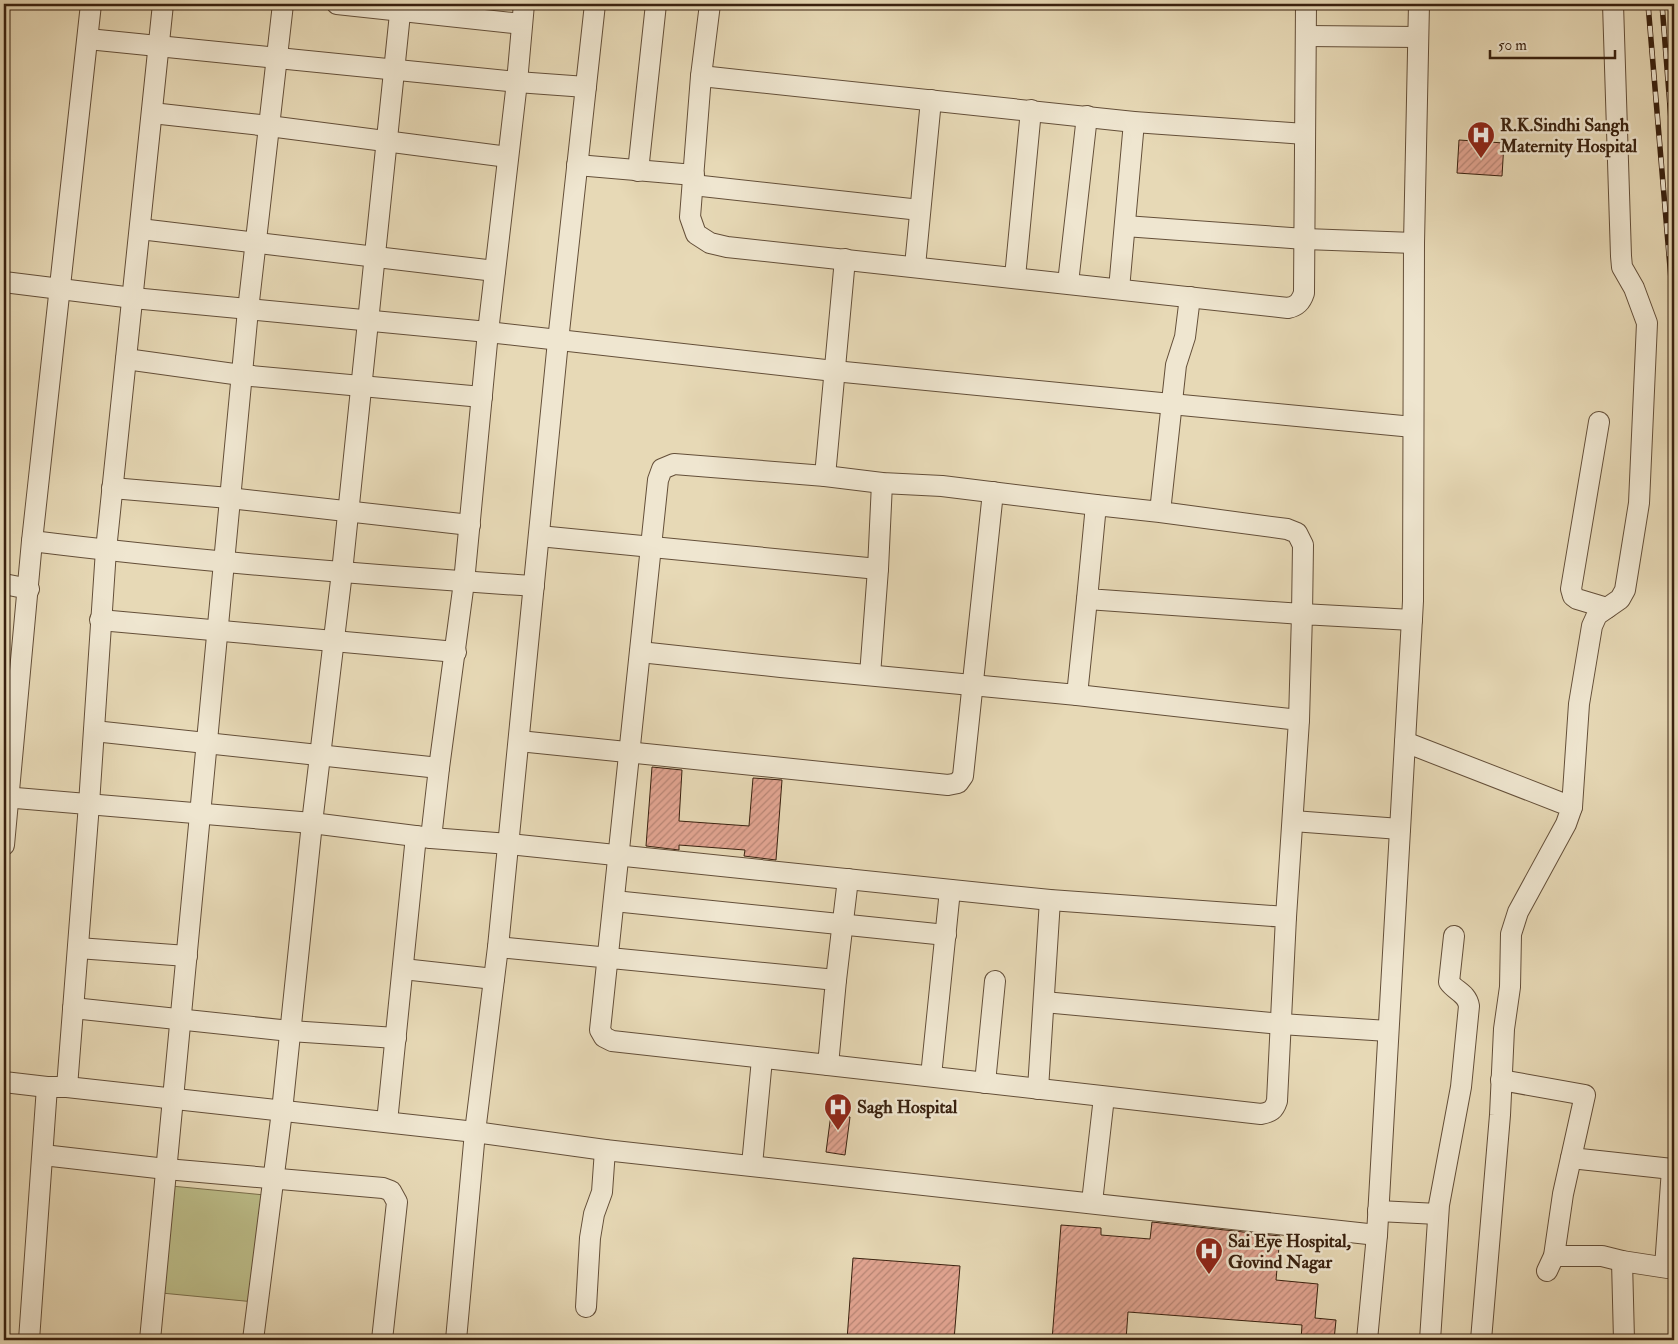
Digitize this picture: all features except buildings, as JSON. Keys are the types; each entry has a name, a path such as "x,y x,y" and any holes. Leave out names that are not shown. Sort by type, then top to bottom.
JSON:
{"street":[{"path":"4,844 6,797 29,589 32,541 91,4"},
{"path":"29,1340 42,1155 73,1008 106,550 163,4"},
{"path":"150,1340 241,375 283,4"},
{"path":"337,4 400,8 522,24"},
{"path":"387,1122 402,969 423,837 439,768 456,652 488,332 517,82 524,4"},
{"path":"456,1340 475,1132 498,947 558,341 596,4"},
{"path":"638,171 656,4"},
{"path":"710,4 701,76 690,217 696,234 710,243 727,247 1288,308 1296,306 1301,301 1304,293 1306,4"},
{"path":"1367,1340 1377,1234 1412,620 1414,243 1419,4"},
{"path":"1481,1340 1500,1115 1504,1029 1510,987 1510,934 1518,912 1566,824 1572,807 1579,704 1592,626 1597,615 1620,599 1625,590 1639,503 1647,323 1634,288 1622,267 1613,4"},
{"path":"254,1340 282,1111 312,823 342,572 376,258 400,8"},
{"path":"1306,36 1418,37"},
{"path":"88,39 517,82 586,87"},
{"path":"701,76 1134,122 1305,134"},
{"path":"915,266 932,100"},
{"path":"1015,277 1031,110"},
{"path":"152,113 508,157"},
{"path":"1068,283 1087,116"},
{"path":"1119,289 1134,122"},
{"path":"577,165 638,171 920,210"},
{"path":"1125,226 1305,239 1414,243"},
{"path":"140,229 495,271"},
{"path":"825,476 845,259"},
{"path":"4,282 248,310 488,332 834,370 1413,427"},
{"path":"1160,512 1176,365 1185,337 1190,297"},
{"path":"126,359 241,375 482,397"},
{"path":"1599,422 1571,590 1573,596 1577,599 1607,608"},
{"path":"674,464 825,476 882,483 942,486 1160,512 1287,529 1297,533 1303,545 1299,720 1286,916 1277,1101 1275,1108 1270,1113 1261,1114 1104,1097 828,1064 762,1059 612,1041 604,1037 600,1030 658,480 662,469 674,464"},
{"path":"870,675 882,483"},
{"path":"112,488 229,498 470,525"},
{"path":"519,741 948,785 958,783 963,776 974,685 993,492"},
{"path":"1077,695 1096,505"},
{"path":"540,536 878,569"},
{"path":"32,541 106,550 342,572 534,586"},
{"path":"4,584 29,589"},
{"path":"1087,599 1412,620"},
{"path":"100,620 456,652"},
{"path":"640,652 1077,695 1299,720"},
{"path":"94,731 439,768"},
{"path":"1405,742 1572,807"},
{"path":"6,797 312,823 423,837 509,844 1050,900 1286,916"},
{"path":"1293,821 1400,829"},
{"path":"828,1064 848,879"},
{"path":"931,1076 950,890"},
{"path":"1038,1089 1050,900"},
{"path":"614,901 946,934"},
{"path":"1430,1340 1438,1214 1461,1087 1469,1006 1468,1000 1464,995 1448,982 1454,936"},
{"path":"498,947 836,980"},
{"path":"78,948 187,956"},
{"path":"402,969 494,979"},
{"path":"985,1083 995,981"},
{"path":"1044,1002 1281,1024 1388,1031"},
{"path":"73,1008 290,1031 396,1038"},
{"path":"752,1165 762,1059"},
{"path":"1501,1080 1585,1095 1571,1158 1563,1194 1551,1264 1602,1256 1670,1268 1672,1169 1571,1158"},
{"path":"4,1082 387,1122 605,1150 1377,1234"},
{"path":"1092,1202 1104,1097"},
{"path":"586,1307 590,1238 594,1214 602,1192 605,1150"},
{"path":"42,1155 166,1169 383,1188 391,1191 397,1202 382,1340"},
{"path":"1378,1210 1438,1214"},
{"path":"1622,1261 1624,1340"}],"green space":[{"path":"161,1185 275,1196 265,1303 151,1292"}],"railway":[{"path":"1648,4 1674,315"},
{"path":"1662,4 1674,158"}],"place":[{"name":"R.K.Sindhi Sangh Maternity Hospital","path":"1481,159"},
{"name":"Sagh Hospital","path":"838,1131"},
{"name":"Sai Eye Hospital, Govind Nagar","path":"1209,1275"}]}
